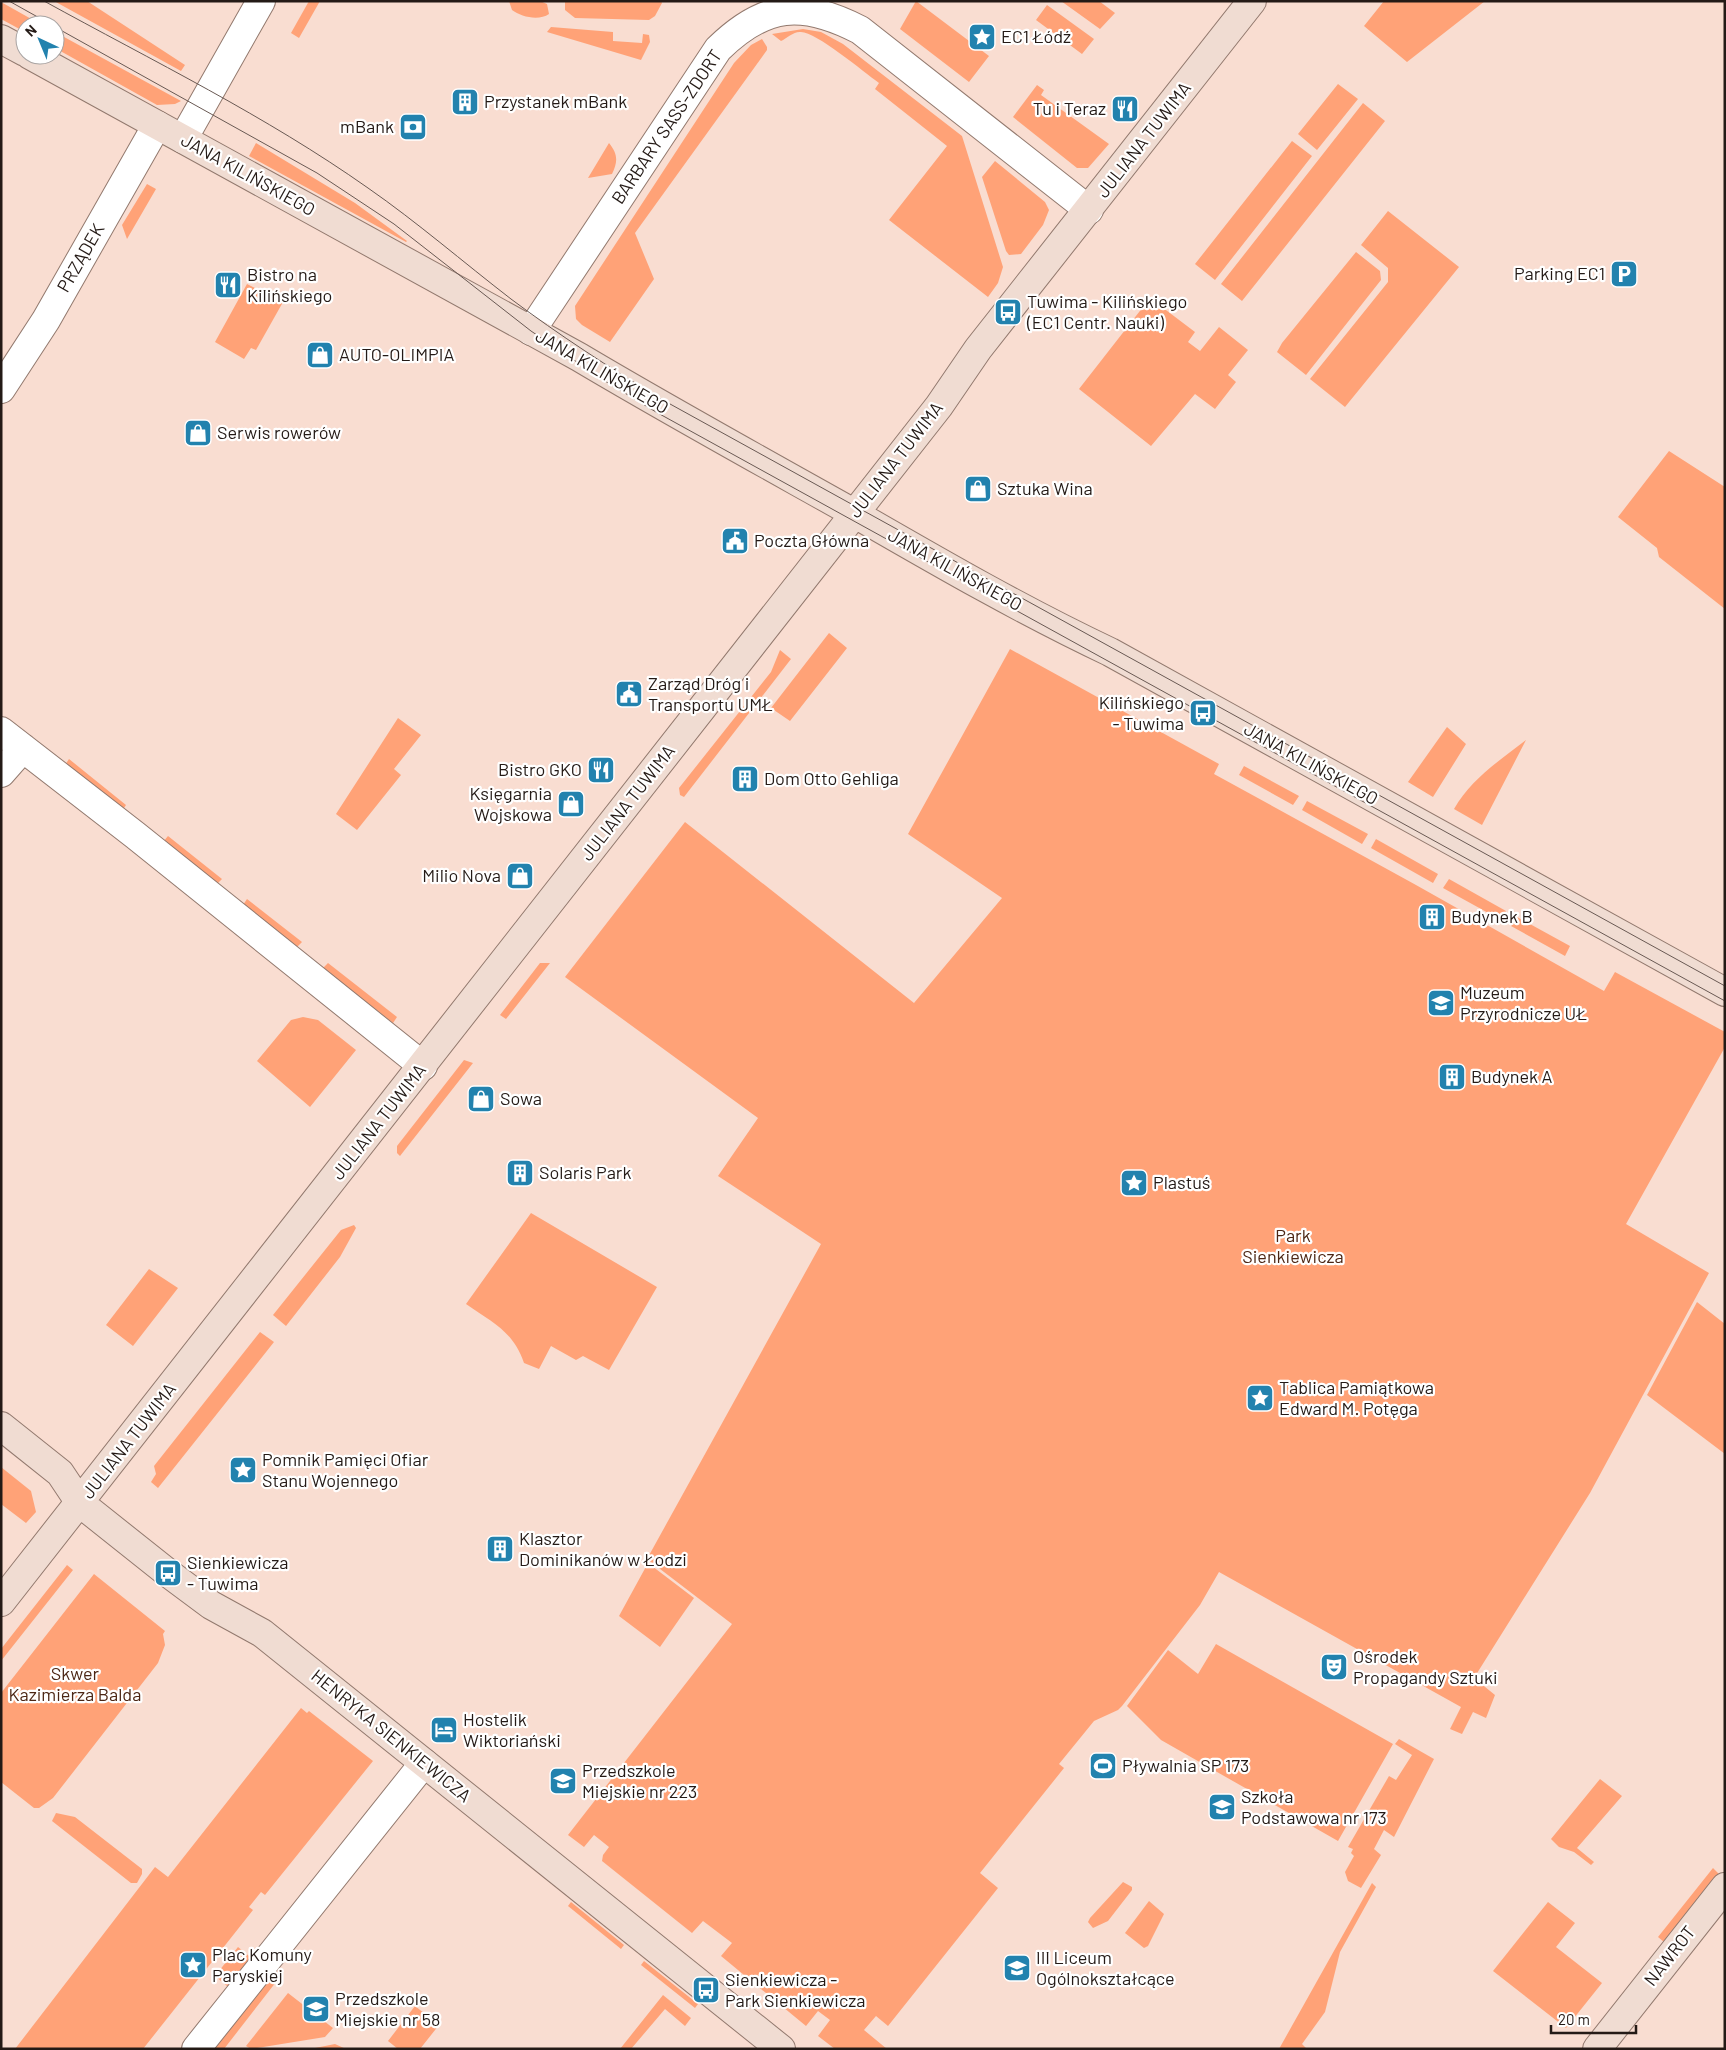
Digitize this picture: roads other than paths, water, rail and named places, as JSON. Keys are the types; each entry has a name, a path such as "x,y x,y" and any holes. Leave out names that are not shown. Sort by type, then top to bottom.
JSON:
{"street":[{"path":"183,139 261,1"},
{"name":"JULIANA TUWIMA","path":"1,1602 939,406 978,349 1252,1"},
{"name":"BARBARY SASS-ZDORT","path":"531,331 718,49 744,26 759,17 783,8 804,7 818,9 833,14 860,30 1089,210"},
{"path":"1,39 15,47"},
{"name":"JANA KILIŃSKIEGO","path":"48,65 531,331 664,408 1029,611 1110,652 1725,992"},
{"name":"PRZĄDEK","path":"1,388 46,320 157,125"},
{"path":"1,731 423,1066"},
{"path":"1,773 23,748"},
{"name":"HENRYKA SIENKIEWICZA","path":"1,1426 60,1473 80,1503 211,1605 262,1633 781,2049"},
{"path":"196,2049 424,1763"},
{"name":"NAWROT","path":"1597,2049 1725,1887"}],"tram line":[{"path":"9,1 34,15"},
{"path":"44,1 209,90 329,162 404,214 529,312 585,351 661,399 1725,986"},
{"path":"65,33 317,173 394,224 531,331 605,381 656,412 1725,1001"}],"place":[{"name":"EC1 Łódź","path":"982,37"},
{"name":"Przystanek mBank","path":"465,102"},
{"name":"Tu i Teraz","path":"1125,109"},
{"name":"mBank","path":"413,127"},
{"name":"Parking EC1","path":"1624,274"},
{"name":"Bistro na Kilińskiego","path":"228,285"},
{"name":"Tuwima - Kilińskiego (EC1 Centr. Nauki)","path":"1008,312"},
{"name":"AUTO-OLIMPIA","path":"320,355"},
{"name":"Serwis rowerów","path":"198,433"},
{"name":"Sztuka Wina","path":"978,489"},
{"name":"Poczta Główna","path":"735,541"},
{"name":"Zarząd Dróg i Transportu UMŁ","path":"629,694"},
{"name":"Kilińskiego - Tuwima","path":"1203,713"},
{"name":"Bistro GKO","path":"601,770"},
{"name":"Dom Otto Gehliga","path":"745,779"},
{"name":"Księgarnia Wojskowa","path":"571,804"},
{"name":"Milio Nova","path":"520,876"},
{"name":"Budynek B","path":"1432,917"},
{"name":"Muzeum Przyrodnicze UŁ","path":"1441,1003"},
{"name":"Budynek A","path":"1452,1077"},
{"name":"Sowa","path":"481,1099"},
{"name":"Solaris Park","path":"520,1173"},
{"name":"Plastuś","path":"1134,1183"},
{"name":"Tablica Pamiątkowa Edward M. Potęga","path":"1260,1398"},
{"name":"Pomnik Pamięci Ofiar Stanu Wojennego","path":"243,1470"},
{"name":"Klasztor Dominikanów w Łodzi","path":"500,1549"},
{"name":"Sienkiewicza - Tuwima","path":"168,1573"},
{"name":"Ośrodek Propagandy Sztuki","path":"1334,1667"},
{"name":"Hostelik Wiktoriański","path":"444,1730"},
{"name":"Pływalnia SP 173","path":"1103,1766"},
{"name":"Przedszkole Miejskie nr 223","path":"563,1781"},
{"name":"Szkoła Podstawowa nr 173","path":"1222,1807"},
{"name":"Plac Komuny Paryskiej","path":"193,1965"},
{"name":"III Liceum Ogólnokształcące","path":"1017,1968"},
{"name":"Sienkiewicza - Park Sienkiewicza","path":"706,1990"},
{"name":"Przedszkole Miejskie nr 58","path":"316,2009"}],"park label":[{"name":"Park Sienkiewicza","path":"1293,1246"},
{"name":"Skwer Kazimierza Balda","path":"75,1684"}]}
